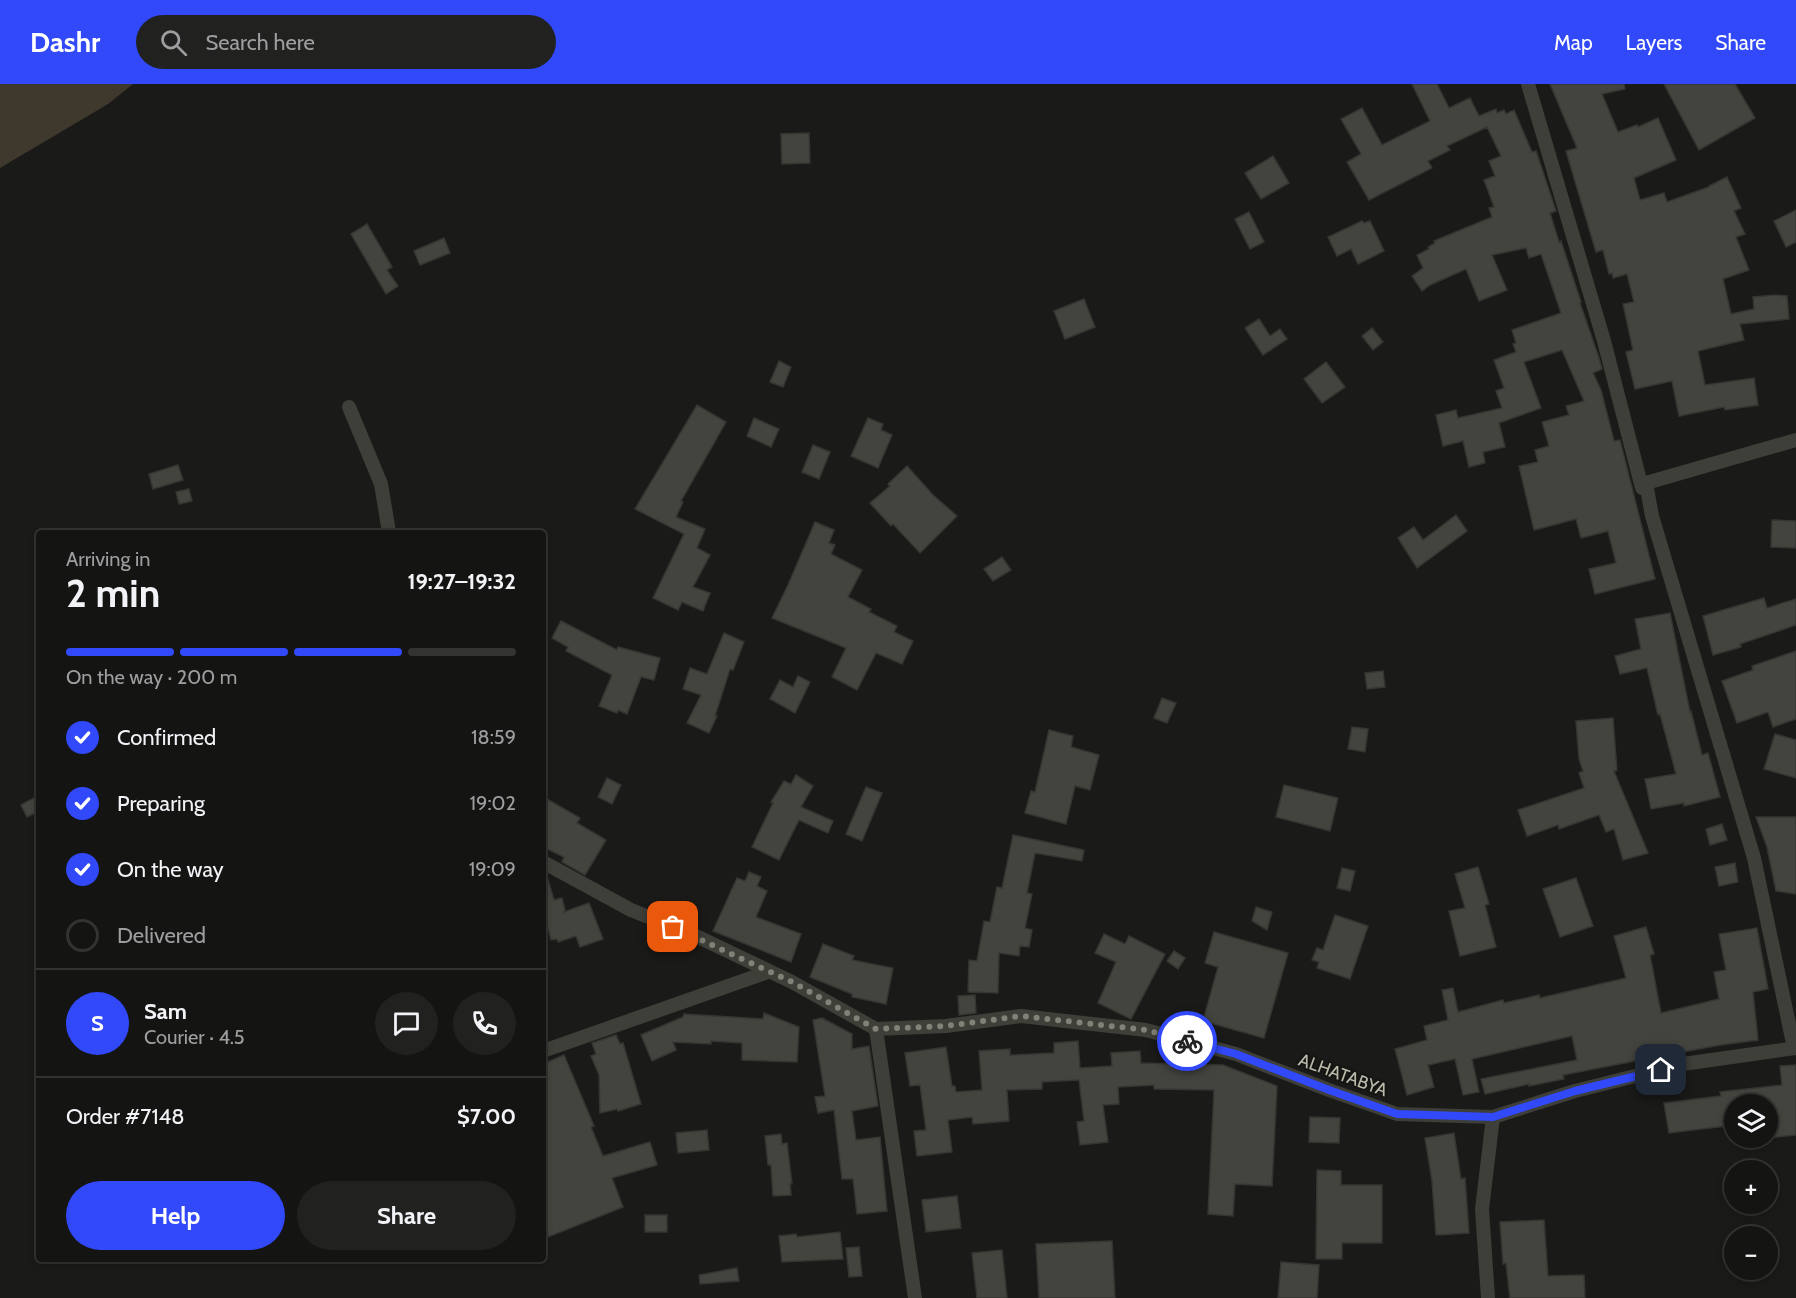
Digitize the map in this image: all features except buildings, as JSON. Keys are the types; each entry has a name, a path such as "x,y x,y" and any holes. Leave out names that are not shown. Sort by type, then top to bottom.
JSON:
{"street":[{"path":"1528,84 1604,341 1642,488 1646,483 1796,440"},
{"path":"349,407 381,484 389,530"},
{"path":"1646,483 1652,516 1754,858 1795,1048"},
{"path":"546,864 631,910 694,935 792,982 876,1029 915,1298"},
{"path":"546,1050 768,972"},
{"name":"ALHATABYA","path":"876,1029 946,1026 1021,1016 1146,1030 1236,1054 1397,1114 1493,1117 1575,1091 1683,1064 1795,1048"},
{"path":"1488,1298 1482,1209 1493,1117"}],"shaded area":[{"path":"0,84 133,84 108,104 0,168"}],"way so far":[{"path":"673,927 792,982 876,1029 946,1026 1021,1016 1146,1030 1187,1041"}],"route":[{"path":"1187,1041 1236,1054 1397,1114 1493,1117 1575,1091 1661,1070"}]}
